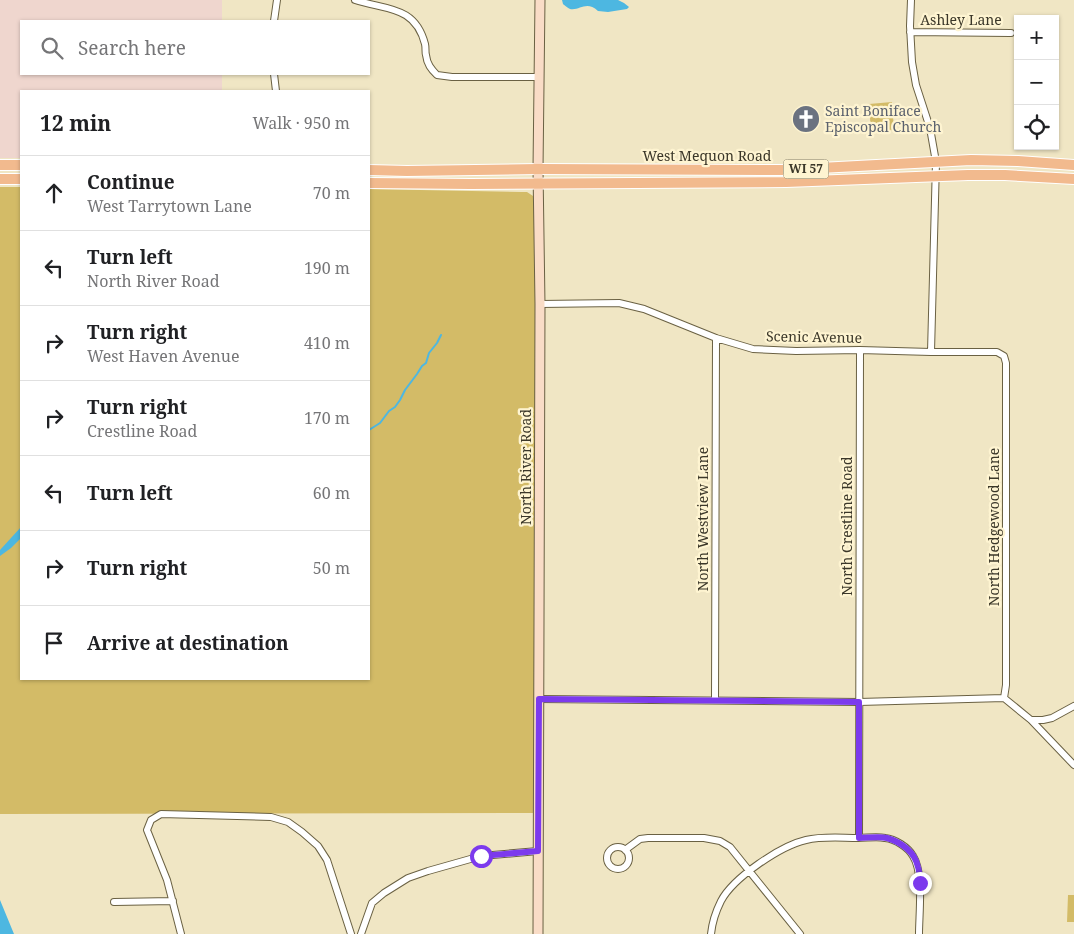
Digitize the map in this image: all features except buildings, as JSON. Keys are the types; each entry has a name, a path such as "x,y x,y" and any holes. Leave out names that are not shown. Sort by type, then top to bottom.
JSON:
{"main road":[{"name":"West Mequon Road","path":"370,170 782,170 971,160 1074,165"},
{"path":"0,165 20,165"},
{"path":"471,184 499,177 529,176 538,169"},
{"path":"539,183 543,178 550,176 577,176 612,169"},
{"name":"West Mequon Road","path":"370,183 786,182 1005,175 1074,179"},
{"path":"0,179 20,179"}],"street":[{"path":"274,20 276,0"},
{"path":"354,0 388,8 403,14 416,24 425,44 426,58 430,68 437,75 452,77 539,77"},
{"name":"North River Road","path":"538,934 540,304 538,169 540,0"},
{"path":"911,0 910,32 912,62 916,85 930,128 936,162 930,352"},
{"name":"Ashley Lane","path":"910,32 1011,33"},
{"path":"274,75 276,90"},
{"name":"Scenic Avenue","path":"540,304 619,303 644,309 716,338 753,348 796,351 997,352 1004,356"},
{"name":"North Westview Lane","path":"715,700 716,338"},
{"name":"North Crestline Road","path":"859,838 860,350"},
{"name":"North Hedgewood Lane","path":"1004,356 1006,363 1006,685 1004,698"},
{"path":"539,699 859,702 1004,698 1031,720 1074,765"},
{"path":"1031,720 1052,718 1074,706"},
{"path":"181,934 167,880 147,830 151,820 161,814 271,817 288,822 318,846 328,860 350,934"},
{"path":"625,850 640,839 648,838 704,838 720,841 730,848 800,934"},
{"path":"711,934 721,901 734,884 749,871 783,850 806,840 825,838 886,838 898,842 912,854 918,866 920,883 919,934"},
{"path":"361,934 372,903 408,878 481,856 538,851"},
{"path":"114,902 173,901"}],"shaded area":[{"path":"0,0 222,0 222,20 20,20 20,75 222,75 222,90 20,90 20,158 0,158"},
{"path":"892,102 894,130 871,132 869,104"},
{"path":"0,187 20,187 20,680 370,680 370,189 527,192 533,196 536,257 535,813 0,814"},
{"path":"1068,895 1074,895 1074,922 1067,922"}],"water":[{"path":"562,0 618,0 629,7 608,12 598,11 590,6 570,9 563,4"},
{"path":"20,528 20,539 0,556 0,550"},
{"path":"0,900 14,934 0,934"}],"waterway":[{"path":"370,429 380,423 389,411 395,407 405,390 426,363 429,353 441,335"}],"place":[{"name":"Saint Boniface Episcopal Church","path":"806,119"}],"route":[{"path":"481,856 538,851 539,699 859,702 859,838 886,838 898,842 905,847 912,854 918,866 920,883"}]}
